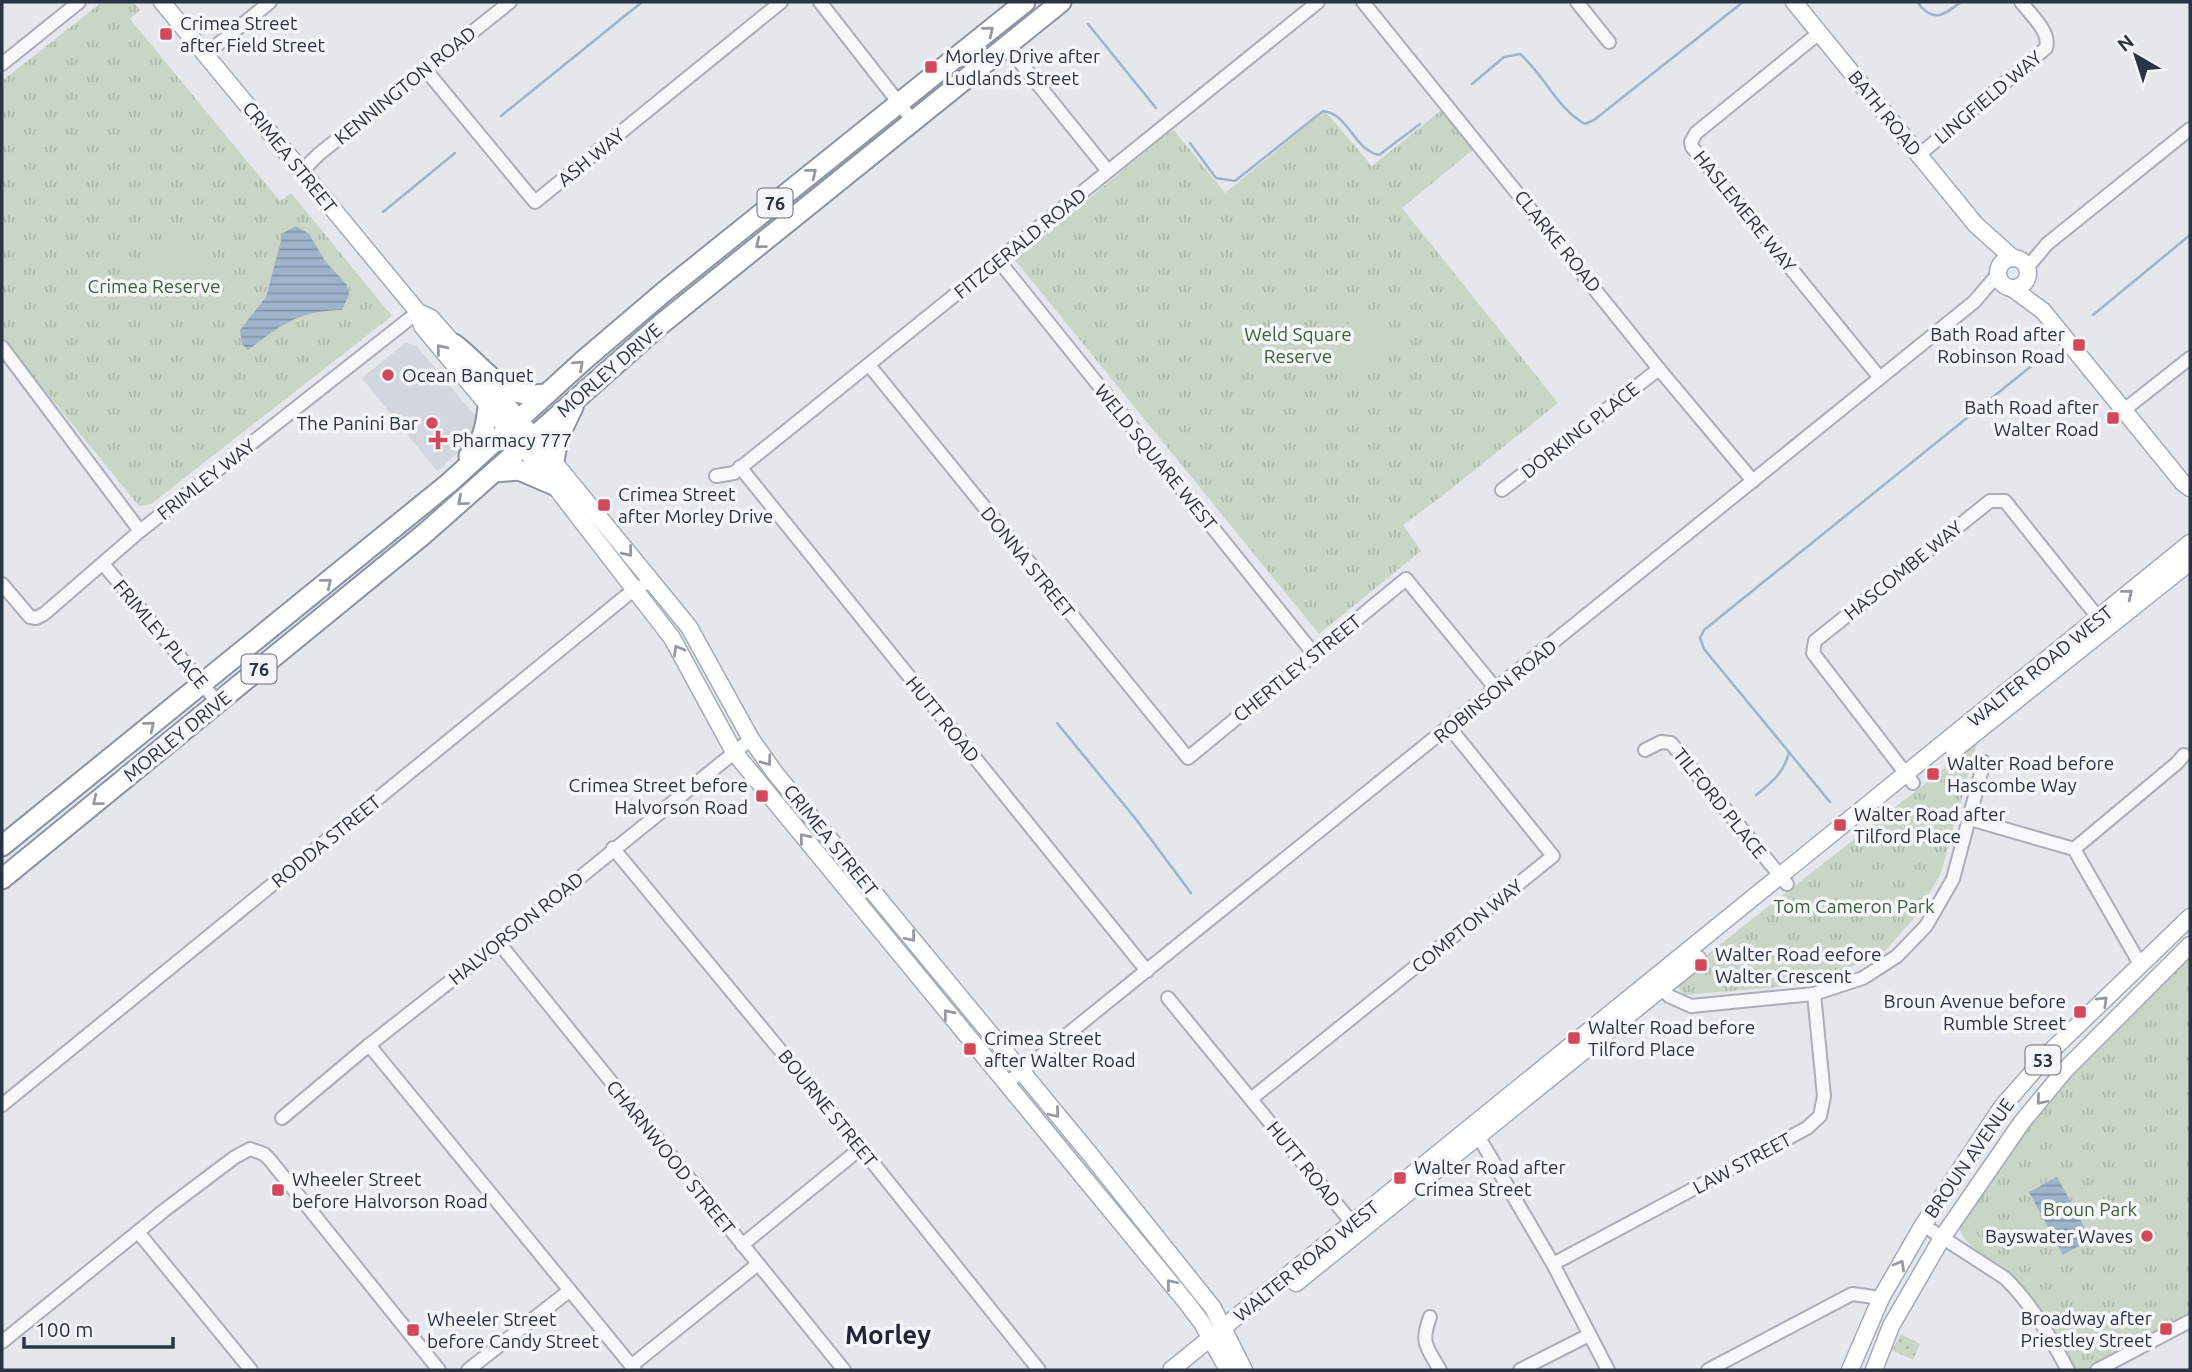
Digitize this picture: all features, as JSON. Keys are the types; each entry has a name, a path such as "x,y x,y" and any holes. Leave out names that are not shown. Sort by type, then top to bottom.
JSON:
{"highway":[{"name":"MORLEY DRIVE","path":"2,846 453,479 665,291 1025,2"},
{"name":"MORLEY DRIVE","path":"2,879 358,589 660,325 1061,2"},
{"path":"454,344 474,359 495,383 521,394 547,394"},
{"path":"554,461 558,438 578,396"},
{"path":"453,479 456,468 476,449 486,424 488,407"},
{"path":"495,472 519,470 554,485"}],"main road":[{"name":"CRIMEA STREET","path":"162,2 418,312 422,326 488,407 514,425"},
{"name":"BATH ROAD","path":"1794,2 1976,225 2022,265 2043,311"},
{"name":"BATH ROAD","path":"1976,225 2004,279 2043,311 2186,486 2190,500"},
{"name":"ROBINSON ROAD","path":"2003,261 2022,265 2020,286 2004,279 2003,261"},
{"name":"CRIMEA STREET","path":"418,312 431,318 454,344 528,442 554,485 672,638 734,752 1244,1370"},
{"name":"CRIMEA STREET","path":"528,442 554,461 688,627 751,739 775,773 1213,1308 1228,1370"},
{"name":"WALTER ROAD WEST","path":"1171,1370 1219,1338 2103,623 2190,543"},
{"name":"WALTER ROAD WEST","path":"2103,623 2190,562"},
{"name":"BROUN AVENUE","path":"1850,1370 1881,1298 1923,1225 2002,1107 2050,1052 2190,917"},
{"name":"BROUN AVENUE","path":"1874,1370 1891,1326 1942,1238 2022,1122 2066,1069 2190,945"},
{"name":"WALTER ROAD WEST","path":"1188,1370 1219,1338"}],"street":[{"path":"2,64 79,2"},
{"path":"206,54 270,2"},
{"name":"KENNINGTON ROAD","path":"302,171 319,154 510,2"},
{"name":"ASH WAY","path":"425,69 535,202 780,2"},
{"path":"820,2 913,121"},
{"name":"FITZGERALD ROAD","path":"716,476 734,473 1318,2"},
{"name":"CLARKE ROAD","path":"1363,2 1659,369 1753,481"},
{"path":"1577,2 1609,42"},
{"name":"LINGFIELD WAY","path":"1919,155 2046,48 2048,42 2045,33 2021,2"},
{"name":"HASLEMERE WAY","path":"1819,33 1701,129 1691,142 1692,147 1880,378"},
{"path":"1007,46 1108,171"},
{"name":"ROBINSON ROAD","path":"2022,265 2190,129"},
{"name":"WELD SQUARE WEST","path":"999,261 1314,654"},
{"name":"ROBINSON ROAD","path":"1006,1084 2004,279"},
{"name":"FRIMLEY WAY","path":"2,584 30,617 36,618 44,614 104,565 140,531 418,312"},
{"path":"2,347 140,531"},
{"path":"2124,410 2190,358"},
{"name":"DONNA STREET","path":"869,365 1188,758"},
{"name":"DORKING PLACE","path":"1502,490 1659,369"},
{"name":"HUTT ROAD","path":"740,467 1147,971"},
{"name":"HASCOMBE WAY","path":"1910,779 1813,653 1815,641 1990,500 2005,501 2103,623"},
{"name":"FRIMLEY PLACE","path":"104,565 218,703"},
{"name":"CHERTLEY STREET","path":"1188,758 1406,579 1496,689"},
{"name":"RODDA STREET","path":"2,1105 635,589 651,580"},
{"name":"COMPTON WAY","path":"1251,1099 1553,856 1450,728"},
{"name":"HALVORSON ROAD","path":"282,1118 751,739"},
{"name":"TILFORD PLACE","path":"1645,750 1661,742 1671,743 1784,881"},
{"path":"2074,849 2184,755"},
{"path":"1658,984 1679,1002 1691,1006 1814,994 1863,978 1897,956 1926,926 1953,879 1984,762"},
{"path":"1970,819 2074,849 2140,964"},
{"name":"BOURNE STREET","path":"613,848 1039,1370"},
{"name":"CHARNWOOD STREET","path":"499,943 844,1370"},
{"name":"LAW STREET","path":"1553,1264 1807,1128 1820,1116 1824,1096 1814,994"},
{"name":"HUTT ROAD","path":"1168,998 1355,1227"},
{"path":"369,1045 633,1368 758,1264"},
{"path":"1476,1131 1553,1264 1608,1370"},
{"path":"2,1342 138,1232 235,1157 250,1149 264,1154 270,1160 439,1370"},
{"path":"742,1245 861,1149"},
{"path":"1923,1225 2005,1278 2023,1296 2063,1368"},
{"path":"138,1232 251,1370"},
{"path":"468,1370 569,1291"},
{"path":"1708,1370 1852,1294 1881,1298"},
{"path":"1430,1317 1423,1335 1440,1370"},
{"path":"2097,1370 2190,1321"},
{"path":"1520,1370 1589,1335"}],"shaded area":[{"path":"405,343 416,345 476,417 469,443 437,471 362,378"}],"green space":[{"name":"Crimea Reserve","path":"102,2 133,2 140,10 130,19 280,201 291,193 392,316 151,504 139,506 2,338 2,81"},
{"name":"Weld Square Reserve","path":"1443,109 1475,148 1402,208 1558,403 1403,525 1421,551 1319,634 1015,260 1173,129 1225,193 1325,111 1372,166"},
{"path":"181,241 216,283 173,319 138,276"},
{"path":"1365,310 1396,349 1377,364 1346,326"},
{"path":"1344,327 1374,363 1355,378 1326,342"},
{"name":"Tom Cameron Park","path":"1977,743 1941,873 1916,916 1885,951 1813,984 1685,995 1672,982"},
{"name":"Broun Park","path":"2190,955 2190,1315 2086,1370 2075,1368 2046,1316 2028,1292 2007,1271 1968,1243 1960,1228 1959,1218 2033,1116 2086,1058"},
{"path":"1901,1334 1920,1344 1913,1360 1892,1350"}],"water":[{"path":"296,226 309,234 325,261 347,285 349,295 342,310 313,313 291,321 248,350 242,344 240,330 266,297 283,233"},
{"path":"2057,1177 2091,1239 2063,1255 2029,1192"}],"waterway":[{"path":"501,116 642,2"},
{"path":"1472,84 1504,57 1520,54 1566,110 1585,124 1594,120 1743,2"},
{"path":"1917,2 1933,15 1943,14 1961,2"},
{"path":"1088,24 1156,108"},
{"path":"1190,143 1216,178 1235,181 1323,111 1339,118 1363,146 1379,155 1420,124"},
{"path":"383,212 455,153"},
{"path":"2093,315 2190,235"},
{"path":"1830,802 1704,649 1700,638 1704,630 2045,355"},
{"path":"1057,723 1135,818 1191,893"},
{"path":"1756,795 1781,771 1789,752"}],"place":[{"name":"Crimea Street after Field Street","path":"166,34"},
{"name":"Morley Drive after Ludlands Street","path":"931,67"},
{"name":"Bath Road after Robinson Road","path":"2079,345"},
{"name":"Ocean Banquet","path":"388,375"},
{"name":"Bath Road after Walter Road","path":"2113,418"},
{"name":"The Panini Bar","path":"432,423"},
{"name":"Pharmacy 777","path":"438,440"},
{"name":"Crimea Street after Morley Drive","path":"604,505"},
{"name":"Walter Road before Hascombe Way","path":"1933,774"},
{"name":"Crimea Street before Halvorson Road","path":"762,796"},
{"name":"Walter Road after Tilford Place","path":"1840,825"},
{"name":"Walter Road eefore Walter Crescent","path":"1701,965"},
{"name":"Broun Avenue before Rumble Street","path":"2080,1012"},
{"name":"Walter Road before Tilford Place","path":"1574,1038"},
{"name":"Crimea Street after Walter Road","path":"970,1049"},
{"name":"Walter Road after Crimea Street","path":"1400,1178"},
{"name":"Wheeler Street before Halvorson Road","path":"278,1190"},
{"name":"Bayswater Waves","path":"2147,1236"},
{"name":"Broadway after Priestley Street","path":"2166,1329"},
{"name":"Wheeler Street before Candy Street","path":"413,1330"}],"district":[{"name":"Morley","path":"888,1334"}]}
